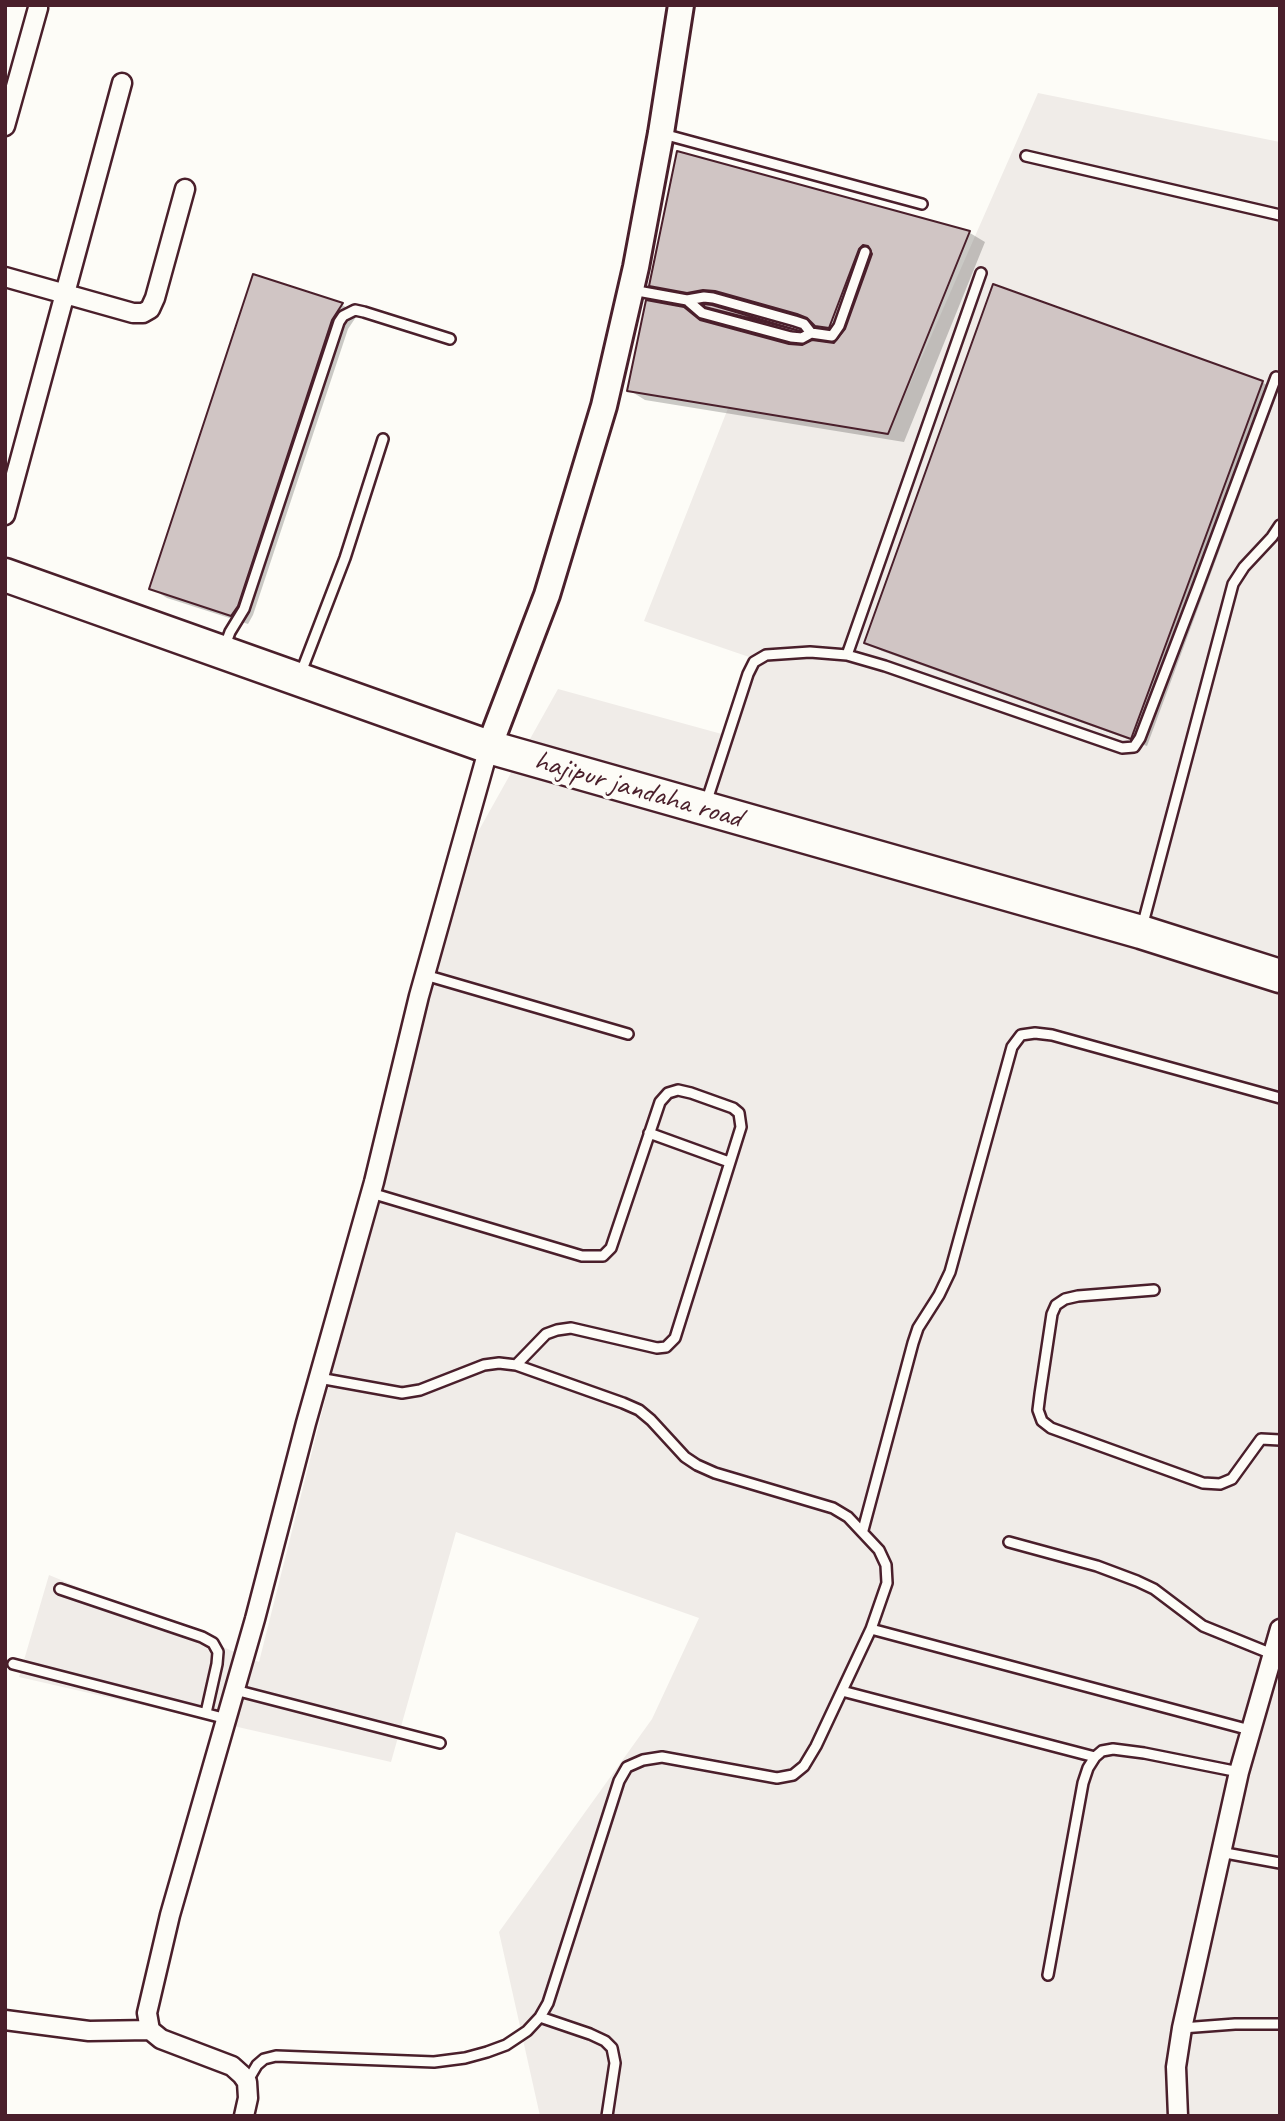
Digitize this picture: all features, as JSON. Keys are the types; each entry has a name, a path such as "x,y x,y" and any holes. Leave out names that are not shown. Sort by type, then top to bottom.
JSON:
{"highway":[{"name":"hajipur jandaha road","path":"5,575 489,747 1141,932 1280,976"}],"street":[{"path":"150,2030 147,2013 170,1915 227,1719 370,1193 425,975 489,747 528,648 566,537 604,406 661,133 681,5"},
{"path":"5,126 38,8"},
{"path":"5,515 122,83"},
{"path":"5,277 133,313 143,313 150,309 185,189"},
{"path":"1178,2116 1176,2067 1182,2028 1239,1772 1280,1629"},
{"path":"5,2020 89,2031 150,2030 161,2039 232,2066 247,2082 248,2098 244,2116"}],"lane":[{"path":"661,133 922,204"},
{"path":"1026,156 1280,215"},
{"path":"630,290 687,300 713,298 804,324 811,333 832,336 836,332 865,252"},
{"path":"848,655 981,274"},
{"path":"687,300 702,313 748,326 791,337 802,338 811,333"},
{"path":"222,653 230,632 244,609 343,316 355,310 450,339"},
{"path":"705,808 754,662 766,655 810,652 848,655 1122,748 1134,747 1197,589 1276,377"},
{"path":"298,680 345,558 383,439"},
{"path":"1141,932 1233,584 1280,525"},
{"path":"425,975 628,1034"},
{"path":"863,1530 913,1343 918,1328 940,1295 950,1272 1012,1047 1021,1035 1052,1035 1280,1098"},
{"path":"370,1193 582,1256 603,1256 611,1248 660,1102 668,1093 678,1090 733,1108 742,1119 675,1338 666,1347 657,1348 570,1328 557,1330 545,1334 516,1365"},
{"path":"649,1133 729,1162"},
{"path":"1154,1290 1078,1296 1065,1299 1056,1305 1052,1314 1038,1410 1042,1420 1051,1427 1212,1484 1232,1479 1261,1439 1280,1440"},
{"path":"247,2082 264,2059 276,2056 414,2062 465,2059 506,2045 527,2031 548,2003 619,1781 627,1767 642,1760 662,1757 777,1778 793,1775 804,1766 810,1756 842,1691 871,1629 887,1583 886,1564 879,1550 863,1530 834,1508 715,1473 697,1465 685,1457 639,1410 516,1365 484,1365 420,1390 402,1393 319,1378"},
{"path":"1009,1542 1097,1566 1137,1581 1154,1589 1203,1626 1272,1654"},
{"path":"60,1589 213,1643 218,1652 217,1664 206,1713"},
{"path":"871,1629 1250,1730"},
{"path":"13,1664 227,1719"},
{"path":"235,1690 440,1743"},
{"path":"842,1691 1095,1757"},
{"path":"1048,1975 1083,1783 1095,1757 1102,1751 1113,1749 1239,1772"},
{"path":"1220,1852 1280,1863"},
{"path":"540,2017 590,2034 605,2041 612,2048 615,2063 607,2116"},
{"path":"1182,2028 1280,2024"}],"shaded area":[{"path":"1038,93 1280,142 1280,2116 540,2116 499,1932 652,1719 699,1618 456,1532 391,1762 19,1677 49,1575 259,1662 460,864 558,689 729,736 755,659 644,621 738,383 888,434"}],"building":[{"path":"677,151 970,231 888,434 627,391 646,300 684,307 700,320 789,344 802,345 812,340 834,343 845,329 872,254 868,246 863,245 859,249 829,328 815,326 807,318 797,314 715,291 687,293 649,286"},
{"path":"253,274 343,303 332,320 238,606 231,616 149,589"},
{"path":"993,284 1263,381 1131,739 864,643"},
{"path":"703,304 712,305 800,331 705,307"}]}
